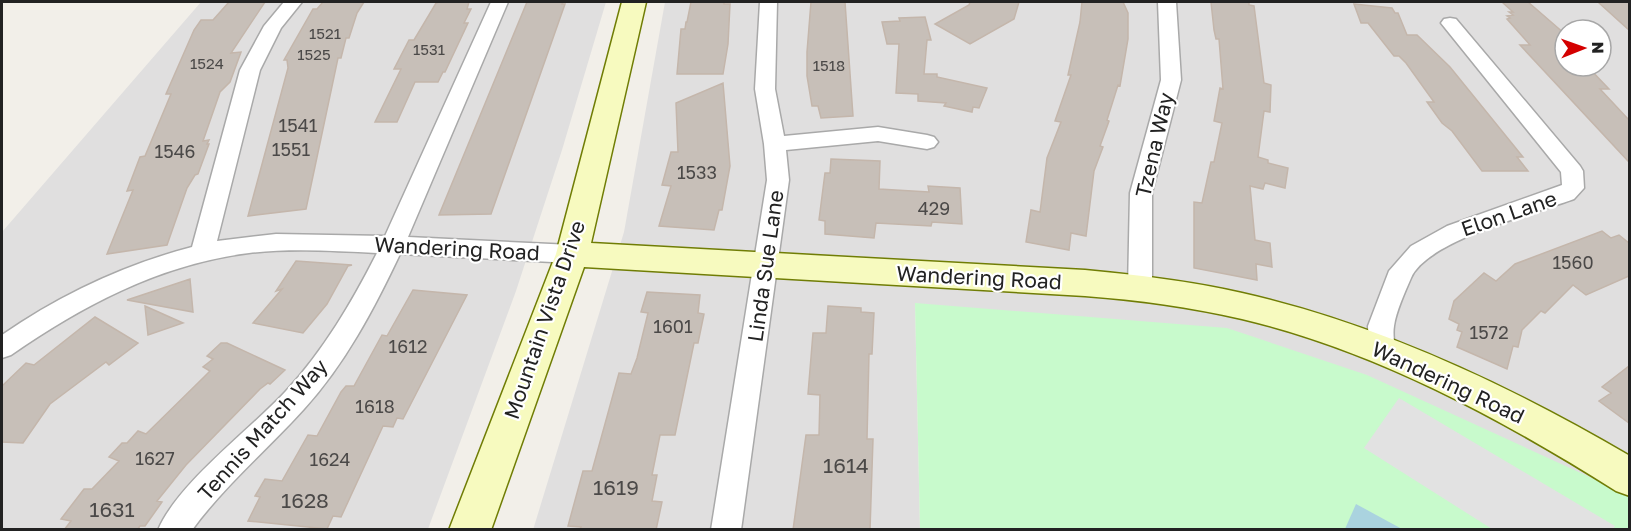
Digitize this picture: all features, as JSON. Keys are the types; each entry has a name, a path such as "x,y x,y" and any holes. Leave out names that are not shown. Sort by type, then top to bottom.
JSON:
{"street":[{"path":"202,252 250,70 273,26 292,2"},
{"name":"Tennis Match Way","path":"174,530 232,462 291,405 331,356 357,313 392,244 500,2"},
{"name":"Mountain Vista Drive","path":"470,530 572,255 634,2"},
{"name":"Linda Sue Lane","path":"726,530 778,180 776,144 765,88 768,2"},
{"name":"Tzena Way","path":"1140,289 1141,193 1171,80 1167,2"},
{"name":"Elon Lane","path":"1382,350 1381,326 1401,271 1419,252 1455,232 1566,195 1573,188 1572,171 1450,23"},
{"path":"776,144 878,134 927,142"},
{"name":"Wandering Road","path":"2,348 39,321 100,289 163,264 202,252 239,245 288,242 392,244 766,267 1011,279 1140,289 1241,306 1308,324 1382,350 1451,380 1586,450 1629,478"}],"shaded area":[{"path":"201,2 606,2 562,150 516,291 428,529 2,530 2,232"},
{"path":"665,2 1629,2 1629,495 1572,470 915,303 920,529 533,530 624,232"},
{"path":"1399,398 1615,526 1613,529 1492,529 1364,448"}],"green space":[{"path":"915,303 1227,328 1367,375 1629,495 1629,529 920,529"}],"water":[{"path":"1356,504 1402,529 1345,529"}],"building":[{"path":"229,2 265,2 231,53 241,52 230,82 220,92 203,141 209,140 207,144 209,144 198,174 187,188 167,245 107,254 133,190 127,191 140,157 145,156 171,94 166,94 194,30 201,20 213,20"},
{"path":"323,2 364,2 357,13 349,38 346,38 341,58 338,58 306,209 248,216 288,68 287,60 284,60 313,9 317,9"},
{"path":"469,2 467,9 471,9 464,23 468,23 445,72 438,82 415,82 397,122 375,122 401,69 394,69 409,40 414,40 436,3"},
{"path":"527,2 563,2 562,4 565,4 491,214 439,215"},
{"path":"691,2 730,4 728,44 723,74 677,74 681,29 685,29"},
{"path":"811,2 845,2 853,116 821,118 818,106 812,106 807,76"},
{"path":"970,2 1019,2 1014,19 970,44 935,24 969,5"},
{"path":"1082,2 1123,2 1128,13 1128,39 1120,86 1118,85 1107,120 1109,121 1100,146 1103,147 1094,171 1086,236 1071,233 1069,250 1026,242 1031,210 1040,212 1047,158 1061,122 1055,121 1071,75 1068,75 1080,22"},
{"path":"1211,2 1249,2 1249,5 1254,6 1264,83 1271,85 1270,112 1264,111 1258,157 1268,160 1268,163 1288,168 1285,188 1265,183 1263,189 1250,186 1255,240 1270,243 1272,267 1256,264 1257,280 1194,268 1194,202 1202,203 1222,123 1214,121 1220,88 1223,89 1219,39 1216,39 1214,30"},
{"path":"1502,2 1528,2 1553,24 1553,78 1598,78 1609,89 1600,89 1629,120 1629,162 1520,45 1530,45 1507,19 1510,18 1507,16 1513,15 1509,12 1513,12"},
{"path":"1598,2 1629,2 1629,30"},
{"path":"1354,4 1392,8 1395,13 1398,13 1407,35 1417,35 1450,67 1523,157 1517,157 1528,171 1482,171 1427,102 1434,102 1406,63 1399,56 1394,56 1368,23 1361,23"},
{"path":"925,17 931,40 927,40 924,74 937,74 937,77 987,88 979,108 973,107 972,112 944,106 946,103 918,101 918,94 896,93 899,44 887,44 882,22 900,21 899,18"},
{"path":"723,83 730,166 722,210 719,210 714,230 659,226 671,186 662,185 671,152 678,152 676,103"},
{"path":"831,159 880,161 879,189 929,192 928,186 960,188 962,224 932,222 931,226 876,223 874,238 825,234 825,221 819,220 825,173 830,173"},
{"path":"1602,231 1611,238 1619,235 1629,243 1629,276 1586,295 1573,285 1545,313 1541,311 1522,330 1518,347 1513,346 1507,369 1457,347 1462,332 1457,330 1459,324 1449,319 1454,301 1484,273 1496,281 1515,264"},
{"path":"296,261 352,265 348,266 327,304 303,333 253,323 282,289 276,291"},
{"path":"190,279 193,312 127,300"},
{"path":"413,290 467,295 403,419 397,418 393,427 383,426 341,517 333,516 327,529 248,521 260,497 255,496 265,479 282,481 308,435 317,436 341,392 346,386 354,386 382,335 387,336"},
{"path":"647,292 700,295 698,313 704,314 698,343 694,343 675,435 660,435 652,475 657,475 652,501 662,502 656,530 580,530 581,527 568,526 583,471 592,471 619,373 631,374 637,358 648,313 641,312"},
{"path":"145,306 183,323 148,335"},
{"path":"828,306 861,308 861,312 874,313 872,354 869,354 867,439 873,439 870,530 793,530 806,435 819,435 820,395 808,394 813,333 826,333"},
{"path":"95,317 138,343 109,365 106,362 50,404 23,443 2,442 2,386 26,363 34,365"},
{"path":"221,343 227,343 285,370 270,384 260,389 186,465 157,501 162,502 145,526 140,526 137,530 64,530 71,521 61,519 84,489 92,489 119,461 109,457 138,431 146,434 210,371 203,367 213,359 207,356"},
{"path":"1629,366 1629,423 1599,401 1611,393 1602,387"}]}
